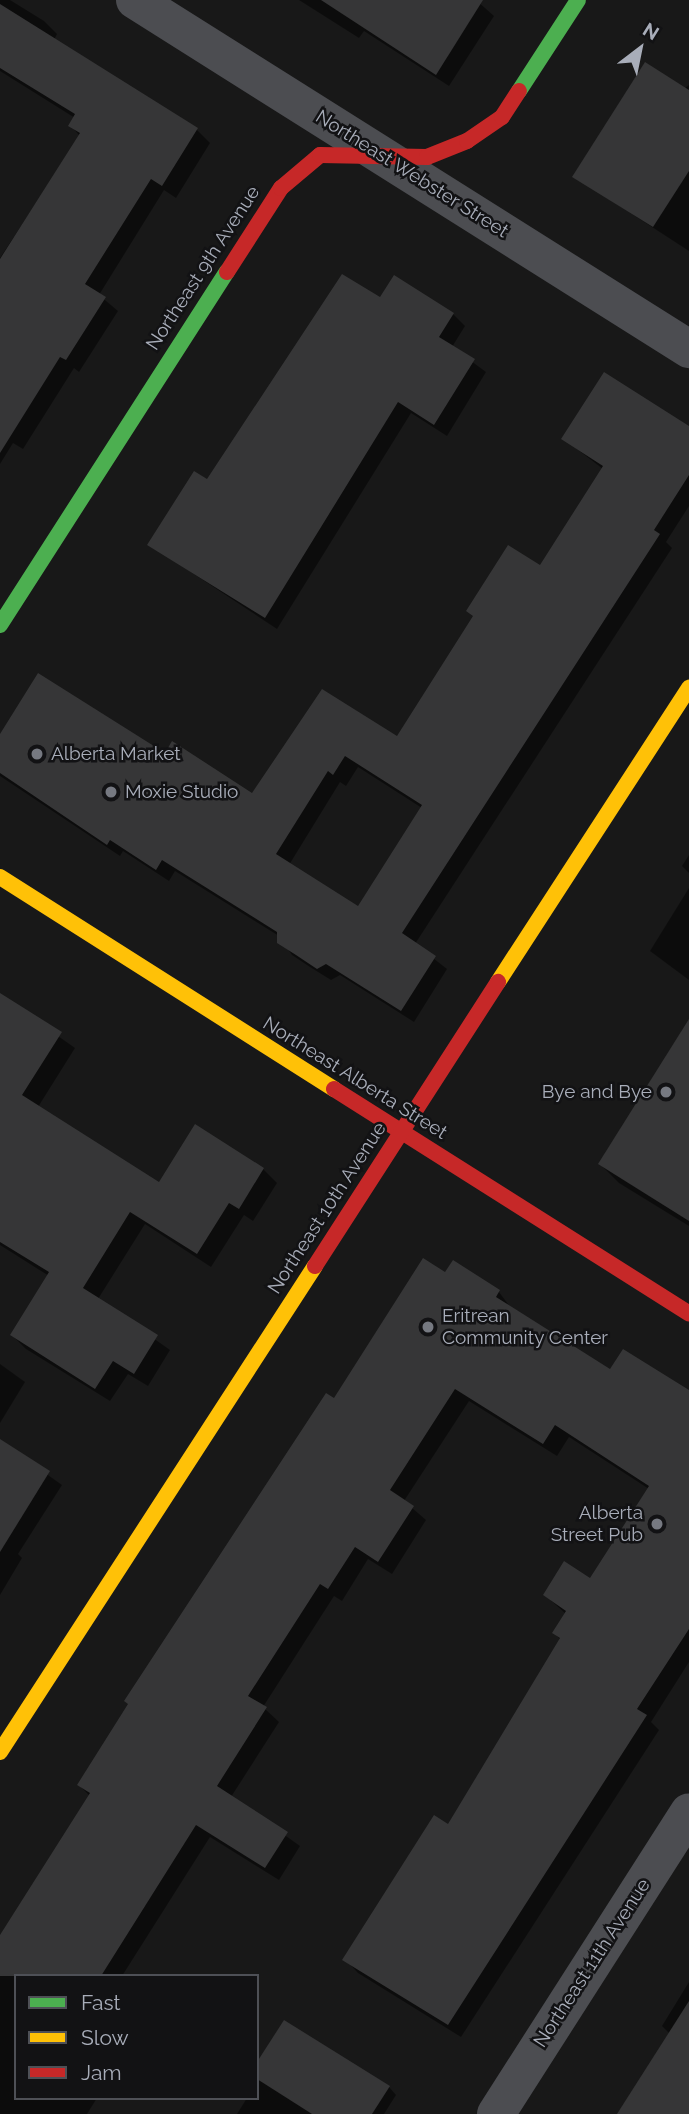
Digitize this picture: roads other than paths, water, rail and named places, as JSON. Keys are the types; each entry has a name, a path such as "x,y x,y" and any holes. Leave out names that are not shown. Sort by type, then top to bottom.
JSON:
{"street":[{"name":"Northeast Webster Street","path":"135,0 689,349"},
{"name":"Northeast 9th Avenue","path":"0,625 281,188 320,155 379,153 428,157 467,141 502,117 579,0"},
{"name":"Northeast 10th Avenue","path":"0,1752 689,688"},
{"name":"Northeast Alberta Street","path":"0,877 689,1313"},
{"name":"Northeast 11th Avenue","path":"496,2114 689,1812"}],"place":[{"name":"Alberta Market","path":"37,754"},
{"name":"Moxie Studio","path":"111,792"},
{"name":"Bye and Bye","path":"666,1092"},
{"name":"Eritrean Community Center","path":"428,1327"},
{"name":"Alberta Street Pub","path":"657,1524"}]}
